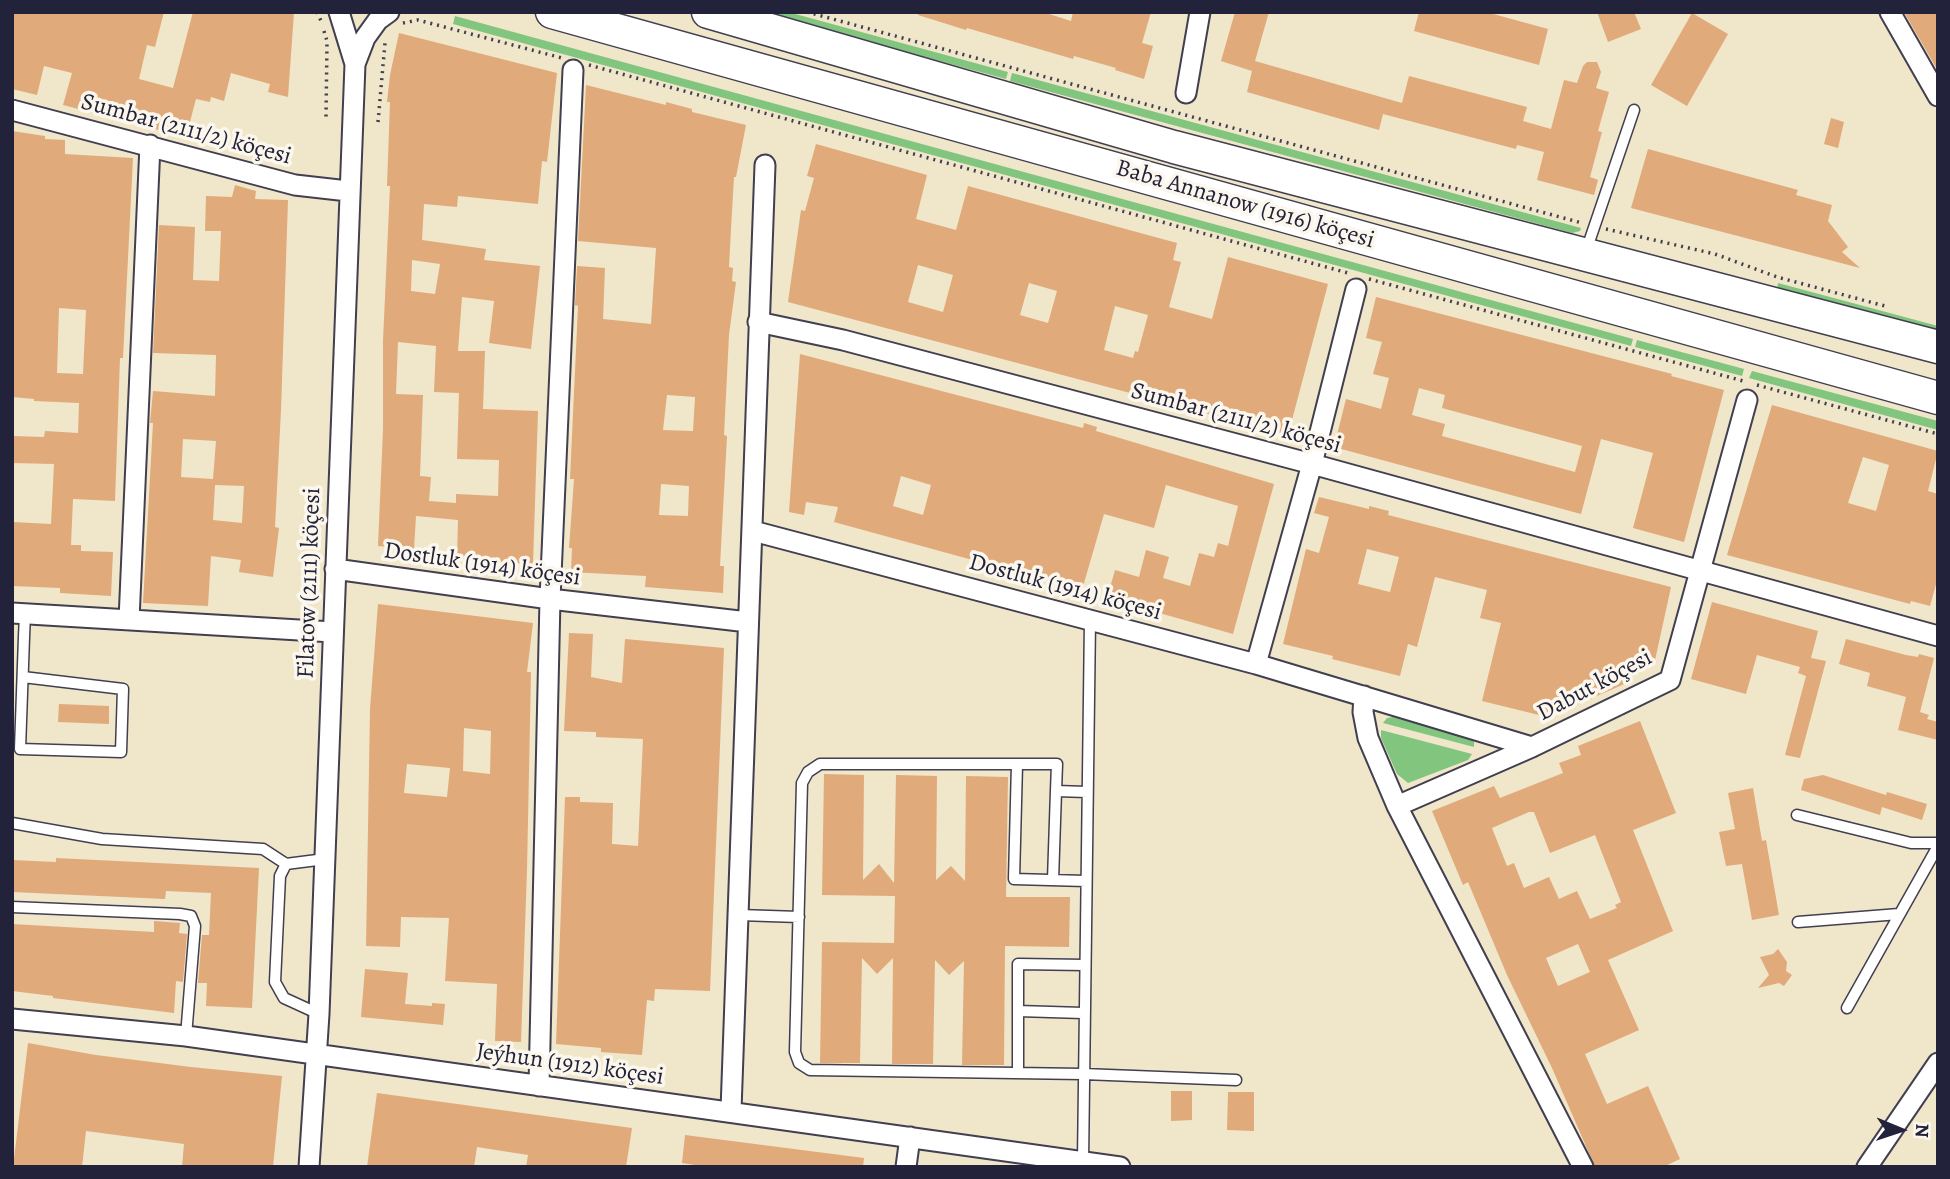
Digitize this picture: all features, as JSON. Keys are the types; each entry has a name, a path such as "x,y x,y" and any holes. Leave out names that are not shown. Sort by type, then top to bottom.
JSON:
{"main road":[{"name":"Baba Annanow (1916) köçesi","path":"552,12 1938,398"},
{"name":"Baba Annanow (1916) köçesi","path":"708,12 1174,147 1590,241 1938,347"}],"street":[{"path":"340,12 355,64"},
{"path":"1186,93 1200,12"},
{"path":"1890,12 1938,96"},
{"name":"Filatow (2111) köçesi","path":"309,1167 319,1014 348,191 355,64 365,38 378,20 393,19"},
{"path":"538,1086 550,599 574,64"},
{"name":"Sumbar (2111/2) köçesi","path":"12,110 295,185 348,191"},
{"path":"128,620 150,145"},
{"path":"731,1111 765,165"},
{"path":"1256,664 1356,289"},
{"name":"Sumbar (2111/2) köçesi","path":"758,322 843,340 1311,464 1938,636"},
{"name":"Dabut köçesi","path":"1397,806 1532,747 1670,680 1747,400"},
{"name":"Dostluk (1914) köçesi","path":"753,531 1256,664 1532,747"},
{"name":"Dostluk (1914) köçesi","path":"335,569 550,599 748,622"},
{"path":"19,613 333,632"},
{"path":"1364,696 1363,712 1368,737 1397,806 1583,1167"},
{"name":"Jeýhun (1912) köçesi","path":"12,1019 187,1036 1120,1167"},
{"path":"1867,1167 1938,1063"},
{"path":"906,1167 910,1137"}],"lane":[{"path":"1590,241 1634,110"},
{"path":"19,613 23,677 20,749 121,752 123,689 23,677"},
{"path":"1083,1161 1090,620"},
{"path":"1053,880 1057,764 820,764 808,772 802,783 795,1052 799,1063 810,1070 1083,1074 1236,1080"},
{"path":"1017,764 1014,880 1086,881"},
{"path":"1056,791 1087,792"},
{"path":"1797,815 1911,843 1938,845 1847,1008"},
{"path":"12,822 102,839 263,849 286,864 325,859"},
{"path":"286,864 280,876 275,982 284,998 319,1014"},
{"path":"12,907 191,916 195,926 187,1036"},
{"path":"1798,922 1899,914"},
{"path":"739,915 799,917"},
{"path":"1018,1073 1018,964 1085,965"},
{"path":"1018,1011 1083,1013"}],"path":[{"path":"317,12 327,41 326,118"},
{"path":"807,12 1590,241 1715,254 1777,276 1896,309"},
{"path":"393,19 418,20 1938,434"},
{"path":"378,122 385,42"}],"green space":[{"path":"759,12 788,12 1008,72 1006,79"},
{"path":"455,16 1633,339 1631,346 453,24"},
{"path":"1012,73 1581,228 1580,231 1572,233 1010,81"},
{"path":"1778,283 1938,326 1938,333 1777,289"},
{"path":"1637,340 1744,369 1742,376 1635,347"},
{"path":"1752,371 1938,421 1938,430 1749,378"},
{"path":"1393,717 1471,738 1474,747 1383,723 1387,718"},
{"path":"1381,730 1472,754 1468,760 1408,783 1397,774 1381,738"}],"building":[{"path":"12,12 164,12 155,47 147,45 139,79 173,88 193,12 294,12 288,97 268,92 270,84 231,73 224,101 211,97 210,102 196,99 186,137 63,105 72,73 44,66 37,95 12,89"},
{"path":"919,12 1043,12 1071,21 1073,12 1151,12 1142,43 1153,46 1144,79 1074,56 1073,59 967,28 966,30 918,15"},
{"path":"1235,12 1269,12 1255,61 1402,103 1409,76 1527,107 1523,121 1551,129 1564,80 1577,83 1583,66 1587,62 1597,62 1601,72 1596,88 1609,92 1598,131 1602,132 1590,177 1598,180 1594,195 1537,180 1544,152 1517,145 1516,149 1383,114 1379,130 1247,92 1252,71 1221,61"},
{"path":"1419,12 1486,12 1548,29 1539,65 1414,31"},
{"path":"1597,12 1634,12 1641,29 1608,42"},
{"path":"1904,12 1938,12 1938,71"},
{"path":"1692,13 1728,34 1687,106 1651,85"},
{"path":"399,33 557,73 547,162 542,161 538,204 458,196 457,207 424,204 422,240 486,249 484,260 540,266 531,349 489,343 494,301 462,297 458,351 485,351 483,409 538,411 533,564 457,559 458,520 416,516 414,549 378,546 390,186 387,186 390,102 387,102","holes":["412,260 440,264 435,294 411,291","398,342 436,346 434,392 459,393 457,459 499,460 498,496 456,494 456,503 429,501 431,477 420,476 423,395 396,394"]},
{"path":"586,85 666,105 666,102 692,109 692,112 746,125 734,177 729,267 733,268 732,281 736,282 729,335 724,435 727,436 720,566 724,566 723,593 645,587 646,576 571,572 572,548 569,548 574,479 570,479 578,306 575,305 577,266 605,268 603,319 651,324 656,248 578,241","holes":["667,395 695,397 693,431 663,430","661,484 689,486 688,516 659,515"]},
{"path":"1831,118 1844,122 1838,148 1824,144"},
{"path":"12,131 45,136 45,139 65,140 65,154 133,158 123,358 120,358 115,501 73,499 71,545 81,545 81,551 113,552 111,596 60,593 60,588 12,586 12,522 51,524 54,464 12,463 12,436 44,437 45,431 78,433 79,403 12,397","holes":["59,308 86,310 83,374 57,373"]},
{"path":"816,144 927,175 916,219 956,230 968,186 1177,243 1173,260 1181,262 1169,307 1212,319 1228,257 1328,284 1288,435 788,302 801,210 805,211 814,178 807,176","holes":["918,265 953,275 943,312 908,302","1029,283 1057,291 1048,323 1020,315","1115,306 1148,315 1138,352 1135,351 1133,358 1104,350"]},
{"path":"1648,149 1798,190 1796,195 1832,205 1828,221 1848,247 1842,252 1860,268 1631,208"},
{"path":"235,185 256,191 255,199 288,200 275,527 279,528 273,577 239,572 241,560 211,556 208,606 143,603 153,391 215,396 216,355 153,353 159,225 195,227 193,280 219,281 221,231 205,231 206,196 232,197","holes":["183,439 216,441 213,479 181,477","215,485 244,486 242,523 213,520"]},
{"path":"1376,297 1724,390 1684,542 1633,528 1653,453 1601,439 1581,514 1334,447 1346,399 1381,409 1389,378 1373,374 1382,342 1366,338","holes":["1419,388 1445,395 1442,408 1582,446 1575,472 1442,436 1445,424 1412,415"]},
{"path":"800,354 1083,428 1084,423 1097,427 1096,431 1274,484 1233,634 1107,598 1115,570 1139,577 1146,550 1169,557 1163,578 1190,586 1199,553 1214,557 1218,543 1228,546 1238,506 1166,485 1154,528 1104,514 1082,590 834,522 838,507 806,502 804,515 789,512","holes":["901,476 931,485 923,515 893,506"]},
{"path":"1772,405 1938,451 1928,491 1938,494 1938,577 1930,606 1911,601 1910,604 1727,555","holes":["1863,457 1889,465 1876,511 1848,503"]},
{"path":"1319,497 1369,509 1369,506 1389,511 1388,515 1671,587 1654,665 1635,660 1629,682 1560,712 1549,709 1547,717 1482,701 1501,623 1480,618 1487,590 1435,577 1417,647 1408,644 1400,676 1283,644 1306,549 1319,553 1329,517 1314,513","holes":["1367,549 1399,557 1390,592 1358,584"]},
{"path":"1712,602 1818,631 1811,658 1826,661 1800,758 1785,755 1806,676 1798,673 1800,667 1757,655 1746,694 1691,679"},
{"path":"378,604 533,623 527,672 531,672 521,1042 495,1041 497,984 445,981 449,918 401,917 400,947 366,946 370,709","holes":["464,728 491,731 490,774 463,771","407,764 450,768 447,797 404,793"]},
{"path":"569,633 593,634 591,677 622,683 625,639 724,648 710,991 655,989 654,1001 647,1000 642,1055 601,1052 601,1048 556,1044 565,797 580,797 580,802 613,803 612,844 638,846 643,739 596,737 596,732 564,731"},
{"path":"1846,639 1906,655 1918,657 1919,654 1934,658 1920,712 1929,715 1927,719 1938,722 1938,740 1898,730 1906,697 1867,686 1870,673 1839,664"},
{"path":"59,704 109,706 109,724 58,722"},
{"path":"1640,721 1676,813 1633,830 1673,931 1608,960 1639,1030 1585,1054 1607,1104 1648,1086 1680,1159 1663,1167 1595,1167 1552,1068 1507,975 1468,882 1463,885 1432,811 1494,786 1500,798 1563,773 1559,763 1581,755 1578,746","holes":["1534,812 1550,853 1595,835 1621,902 1615,905 1617,908 1590,919 1577,891 1559,899 1549,877 1524,888 1514,863 1507,866 1492,828","1578,944 1590,972 1558,986 1546,958"]},
{"path":"824,774 864,775 863,880 879,864 894,883 896,775 937,776 936,880 951,866 965,881 966,776 1008,777 1006,897 1070,897 1069,947 1005,946 1004,1065 962,1065 964,961 949,975 935,960 933,1064 892,1064 893,958 877,974 862,958 860,1063 820,1063 822,942 894,943 895,896 822,895"},
{"path":"1823,775 1886,795 1887,792 1927,804 1922,820 1882,807 1880,815 1801,790 1804,779"},
{"path":"1753,788 1762,841 1766,840 1779,915 1752,920 1742,864 1726,866 1719,832 1735,829 1728,793"},
{"path":"56,858 259,868 252,1008 206,1006 207,983 198,983 202,935 209,935 211,893 166,891 165,899 12,892 12,860 56,862"},
{"path":"154,921 180,923 179,933 187,934 183,982 176,981 174,1013 12,991 12,924 154,932"},
{"path":"1778,949 1787,962 1786,971 1792,975 1784,986 1779,983 1758,988 1769,975 1760,957 1773,954"},
{"path":"365,969 408,973 405,1004 445,1004 443,1025 361,1017"},
{"path":"28,1043 96,1055 282,1076 273,1167 182,1167 184,1144 86,1131 82,1167 13,1167"},
{"path":"1171,1091 1192,1091 1192,1120 1171,1121"},
{"path":"1228,1092 1254,1092 1254,1131 1227,1130"},
{"path":"377,1093 632,1128 626,1167 526,1167 528,1155 477,1147 474,1167 367,1167"},
{"path":"685,1135 864,1158 863,1167 708,1167 682,1163"}]}
